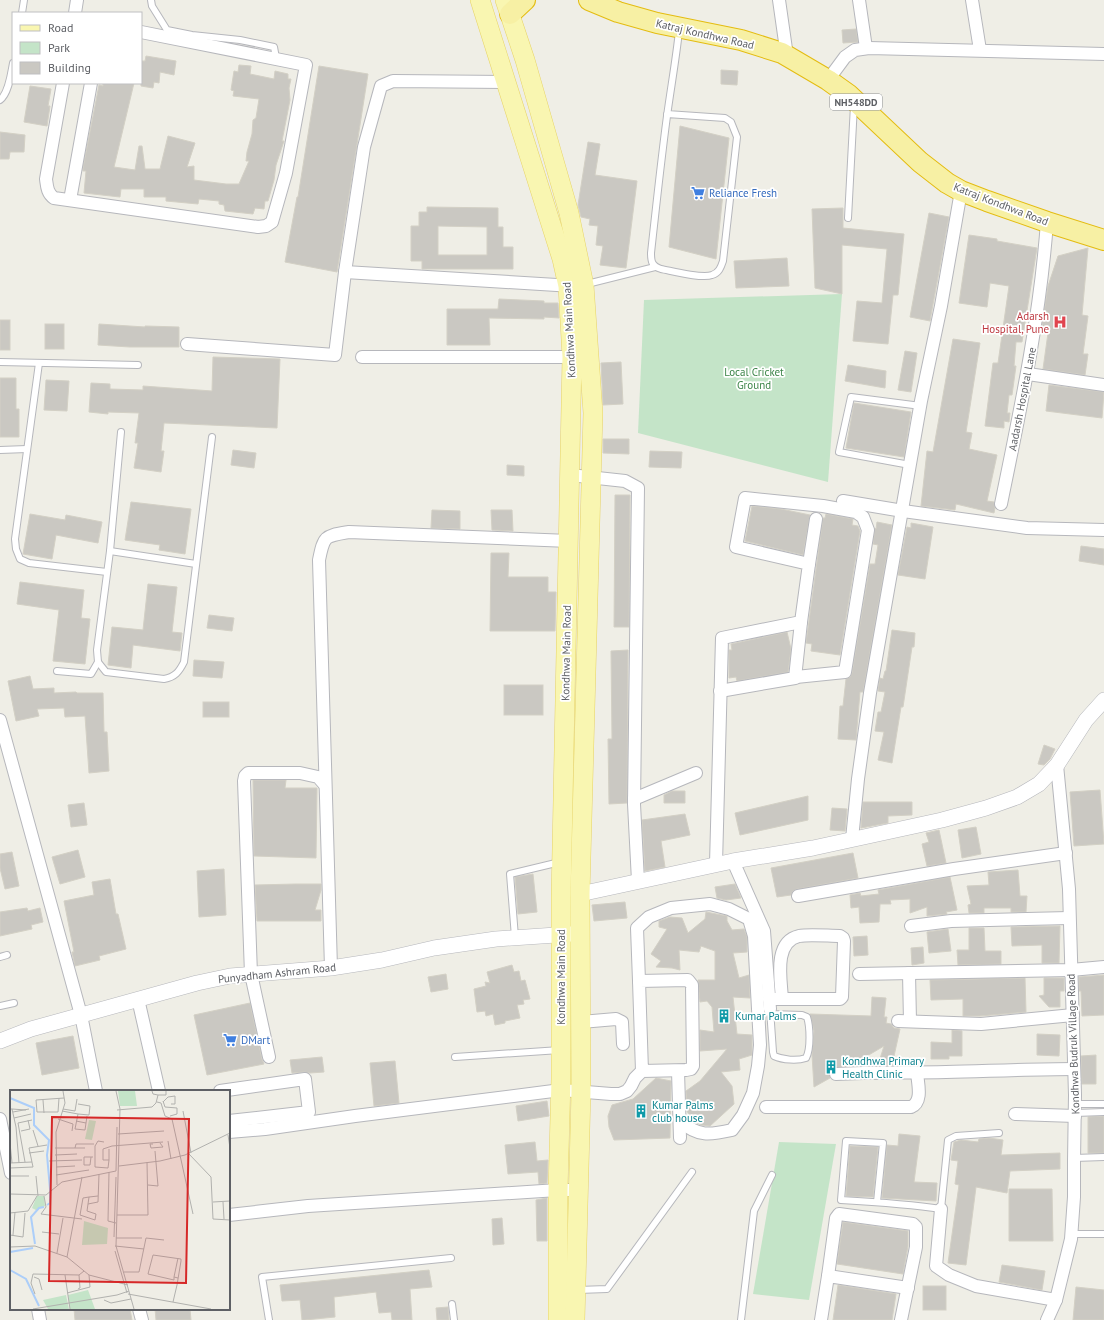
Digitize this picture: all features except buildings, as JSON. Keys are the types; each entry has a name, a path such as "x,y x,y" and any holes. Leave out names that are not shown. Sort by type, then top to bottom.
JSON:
{"highway":[{"path":"507,7 525,0"},
{"name":"Katraj Kondhwa Road","path":"589,0 618,12 657,23 740,40 782,53 828,80 854,100 920,162 947,182 961,190 1047,222 1104,240"}],"main road":[{"name":"Kondhwa Main Road","path":"480,0 562,259 576,286 572,357 562,861 558,1320"},
{"name":"Kondhwa Main Road","path":"507,7 525,60 569,213 576,286 593,413 580,894 582,1092 575,1320"}],"street":[{"path":"75,12 77,0"},
{"path":"779,0 787,56"},
{"path":"860,0 866,48"},
{"path":"972,0 980,50"},
{"path":"63,84 46,179 47,188 50,195 54,198 266,226 272,222 286,173 306,65 142,32"},
{"path":"828,80 845,57 855,50 866,48 890,47 1104,54"},
{"path":"187,344 335,355 345,272 364,147 381,86 393,81 506,82"},
{"path":"70,200 91,84"},
{"path":"852,839 858,779 870,693 961,190"},
{"name":"Aadarsh Hospital Lane","path":"1001,504 1028,374 1044,263 1047,222"},
{"path":"345,272 576,286"},
{"path":"362,357 572,357"},
{"path":"1028,374 1104,386"},
{"path":"570,475 625,481 638,488 634,799 638,881"},
{"path":"720,691 796,677 845,672 868,530 863,517 856,512 823,506 745,498 736,548 809,564"},
{"path":"843,501 1027,528 1104,530"},
{"path":"796,677 801,622 816,519"},
{"path":"331,968 318,560 322,543 330,535 349,532 569,541"},
{"path":"716,864 722,638 801,622"},
{"path":"580,894 716,864 813,848 942,820 986,808 1017,797 1039,784 1057,765 1086,720 1104,700"},
{"path":"0,720 81,1015 96,1090"},
{"name":"Kondhwa Budruk Village Road","path":"1047,1320 1056,1300 1065,1266 1071,1234 1074,1198 1075,1111 1069,889 1057,765"},
{"path":"269,1057 251,974 245,776 248,773 300,773 318,776 325,785"},
{"path":"634,799 696,773"},
{"path":"798,896 954,869 1066,853"},
{"path":"733,861 764,931 770,1007 782,999 840,999 842,997 843,938 840,936 800,936 792,940 782,953 780,962 782,999"},
{"path":"642,1071 637,928 650,918 671,908 710,904 729,909 749,920 754,936 760,1045 753,1093 743,1115 732,1130 720,1133 704,1134 690,1130 680,1121"},
{"path":"911,926 951,921 1069,918"},
{"name":"Punyadham Ashram Road","path":"0,1041 31,1029 197,983 230,976 331,968 382,960 434,948 496,939 581,934"},
{"path":"859,974 1071,970 1104,967"},
{"path":"909,973 910,1021"},
{"path":"230,1121 264,1123 355,1116 561,1090 620,1094 627,1091 635,1078 642,1071 678,1071 691,1069 693,1066 692,985 688,980 639,981"},
{"path":"138,1000 159,1090"},
{"path":"898,1021 981,1024 1073,1014"},
{"path":"581,1022 616,1019 622,1022 623,1044"},
{"path":"836,1074 868,1072 917,1073 1074,1069"},
{"path":"678,1071 680,1138"},
{"path":"766,1107 911,1107 916,1105 918,1101 917,1073"},
{"path":"227,1090 305,1079 308,1112 230,1132"},
{"path":"1015,1114 1075,1111"},
{"path":"0,1119 10,1168"},
{"path":"230,1215 308,1206 578,1190"},
{"path":"941,1209 936,1266 949,1275 976,1286 1056,1300"},
{"path":"821,1320 836,1218 839,1214 913,1224 916,1227 916,1247 901,1320"},
{"path":"828,1276 908,1288"},
{"path":"38,1310 40,1320"},
{"path":"139,1310 142,1320"}],"lane":[{"path":"22,12 24,0"},
{"path":"151,0 152,6 167,30 192,35 240,40 274,47 276,58"},
{"path":"655,267 652,262 651,253 667,114 679,27"},
{"path":"0,100 3,98 12,68"},
{"path":"848,218 854,100"},
{"path":"576,286 655,267 704,276 711,276 721,268 737,147 735,129 731,122 726,118 667,114"},
{"path":"0,362 138,365"},
{"path":"39,363 15,538 16,549 20,559 29,563 107,572"},
{"path":"910,466 839,452 852,397 921,406"},
{"path":"57,671 92,674 98,662 97,650 110,551 121,432"},
{"path":"98,662 106,672 164,679 172,678 179,671 184,662 212,437"},
{"path":"0,450 27,449"},
{"path":"110,551 196,564"},
{"path":"515,938 510,874 562,861"},
{"path":"0,957 7,955"},
{"path":"0,1006 14,1003"},
{"path":"770,1007 802,1014 807,1017 808,1053 806,1058 778,1058 774,1056 770,1007"},
{"path":"455,1057 561,1050"},
{"path":"1075,1111 1104,1104"},
{"path":"1075,1111 1104,1112"},
{"path":"877,1202 883,1143 846,1141 841,1200 891,1203 941,1209 948,1140 956,1136 999,1133"},
{"path":"1074,1158 1104,1158"},
{"path":"576,1290 607,1289 692,1172"},
{"path":"741,1320 754,1211 772,1175"},
{"path":"1071,1234 1104,1234"},
{"path":"269,1320 262,1277 450,1258"},
{"path":"452,1304 454,1320"}],"green space":[{"name":"Local Cricket Ground","path":"842,294 828,482 638,433 644,300"},
{"path":"779,1142 836,1144 809,1300 753,1294"}],"place":[{"name":"Reliance Fresh","path":"698,193"},
{"name":"Adarsh Hospital, Pune","path":"1060,322"},
{"name":"Kumar Palms","path":"724,1016"},
{"name":"DMart","path":"230,1040"},
{"name":"Kondhwa Primary Health Clinic","path":"831,1067"},
{"name":"Kumar Palms club house","path":"641,1111"}]}
